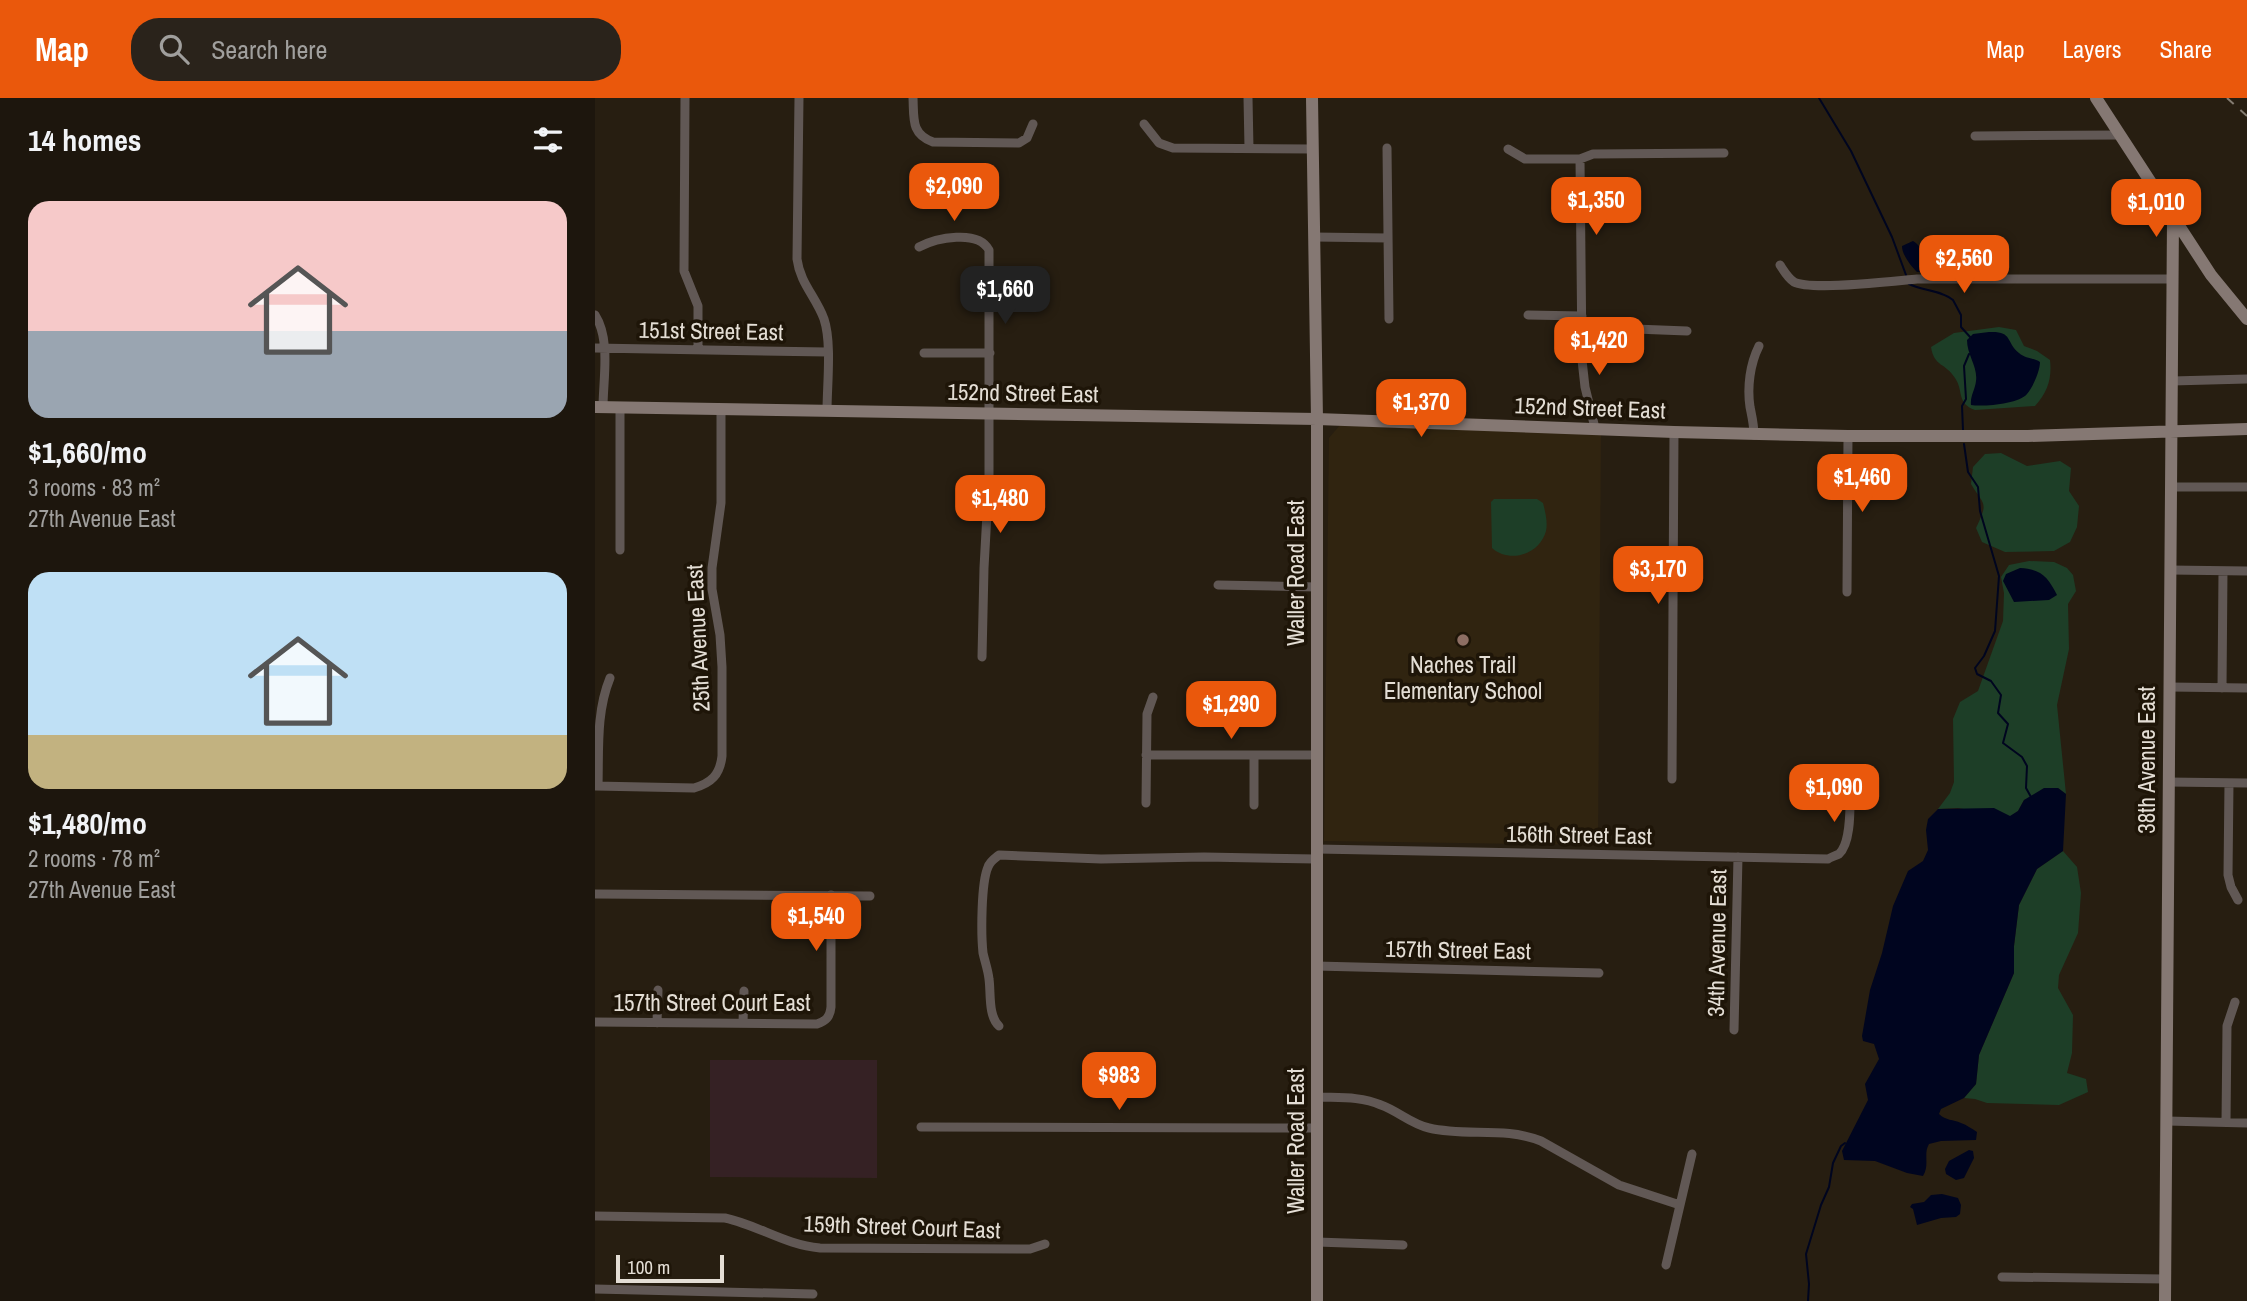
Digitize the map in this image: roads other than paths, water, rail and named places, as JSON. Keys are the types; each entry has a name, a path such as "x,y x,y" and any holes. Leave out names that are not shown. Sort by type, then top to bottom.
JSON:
{"street":[{"path":"685,98 684,271 698,306 698,349"},
{"path":"799,98 797,259 804,284 823,316 827,332 827,411"},
{"path":"913,98 914,124 922,138 933,142 1019,143 1027,138 1033,124"},
{"path":"1248,98 1249,148"},
{"name":"Waller Road East","path":"1312,98 1317,419 1317,1301"},
{"path":"2096,98 2193,249 2230,301 2247,319"},
{"path":"1144,124 1153,138 1164,146 1173,148 1313,149"},
{"path":"1975,136 2119,135"},
{"path":"1387,148 1389,319"},
{"path":"1508,149 1525,159 1580,159 1593,154 1724,153"},
{"path":"1580,159 1585,387 1595,429"},
{"name":"38th Avenue East","path":"2165,1301 2173,219"},
{"path":"1314,237 1388,238"},
{"path":"919,247 932,240 974,239 986,245 990,264 989,477 982,657"},
{"path":"2172,260 2193,249"},
{"path":"1780,265 1792,281 1805,286 1882,284 1917,279 2172,279"},
{"path":"595,315 603,330 599,348 599,407"},
{"path":"1528,315 1582,316"},
{"path":"1583,327 1687,331"},
{"path":"1755,435 1750,406 1751,363 1759,346"},
{"name":"151st Street East","path":"599,348 827,352"},
{"path":"924,352 990,353"},
{"path":"2172,381 2247,379"},
{"name":"152nd Street East","path":"599,407 1317,419 1755,435 1970,437 2247,429"},
{"path":"619,550 620,408"},
{"name":"25th Avenue East","path":"596,786 694,788 713,779 719,770 722,756 722,667 712,589 712,568 721,503 721,410"},
{"path":"1672,779 1674,432"},
{"path":"1847,592 1848,436"},
{"path":"2171,486 2247,487"},
{"path":"2170,570 2247,571"},
{"path":"2222,688 2223,571"},
{"path":"1218,585 1317,587"},
{"path":"596,786 599,722 610,678"},
{"path":"2169,687 2247,688"},
{"path":"1146,803 1147,714 1153,697"},
{"path":"1146,755 1317,755"},
{"path":"1254,756 1254,805"},
{"path":"2168,782 2247,783"},
{"path":"2229,783 2228,875 2238,901"},
{"name":"156th Street East","path":"999,1026 992,1014 989,975 983,950 982,919 986,869 999,855 1101,859 1316,854 1828,859 1839,853 1848,833 1850,801"},
{"name":"34th Avenue East","path":"1734,1030 1738,857"},
{"path":"595,894 870,896"},
{"name":"157th Street Court East","path":"595,1022 817,1024 827,1019 831,1007 831,895"},
{"name":"157th Street East","path":"1316,966 1599,973"},
{"path":"657,1023 658,990"},
{"path":"743,1023 744,991"},
{"path":"2226,1122 2227,1026 2235,1002"},
{"path":"1317,1097 1374,1102 1416,1124 1433,1129 1505,1132 1528,1136 1619,1185 1680,1205"},
{"path":"2167,1121 2247,1123"},
{"path":"921,1127 1317,1128"},
{"path":"1666,1265 1692,1154"},
{"name":"159th Street Court East","path":"595,1216 725,1218 742,1222 795,1244 820,1248 1030,1250 1045,1244"},
{"path":"1317,1242 1403,1244"},
{"path":"2002,1277 2165,1279"},
{"path":"595,1289 813,1294"}],"water":[{"path":"1913,241 1925,257 1929,269 1926,272 1917,272 1903,253 1902,246"},
{"path":"1989,332 2005,335 2019,353 2040,362 2039,370 2032,387 2023,397 2001,404 1971,405 1976,376 1967,340 1973,334"},
{"path":"2020,568 2043,575 2057,595 2049,600 2014,602 2003,581 2006,574"},
{"path":"2044,788 2058,788 2066,794 2063,851 2037,869 2019,905 2014,973 1979,1055 1976,1084 1964,1098 1941,1109 1939,1114 1977,1132 1976,1140 1929,1144 1923,1176 1875,1161 1844,1160 1842,1151 1868,1100 1865,1084 1879,1059 1874,1044 1863,1041 1862,1036 1870,990 1893,906 1908,871 1923,861 1928,850 1928,819 1938,809 1994,808 2010,816 2018,811 2024,800"},
{"path":"1969,1150 1973,1151 1974,1158 1964,1178 1956,1180 1946,1174 1949,1161"},
{"path":"1942,1194 1958,1198 1961,1205 1960,1214 1917,1225 1910,1207 1912,1204 1924,1202 1931,1195"}],"waterway":[{"path":"1819,98 1851,151 1892,237 1906,275"},
{"path":"1909,284 1943,294 1953,300 1961,315 1961,327 1971,338"},
{"path":"1963,430 1962,406 1966,399 1964,366 1969,354"},
{"path":"1964,444 1968,472 1978,487 1980,511 1999,576 1995,631 1984,656 1975,668 1977,674 1991,681 2001,695 1998,713 2008,724 2003,743 2022,757 2027,766 2026,788 2031,797"},
{"path":"1808,1301 1806,1254 1829,1187 1833,1163 1845,1143"}],"railway":[{"path":"2227,98 2247,116"}],"place":[{"name":"Naches Trail Elementary School","path":"1463,640"}]}
